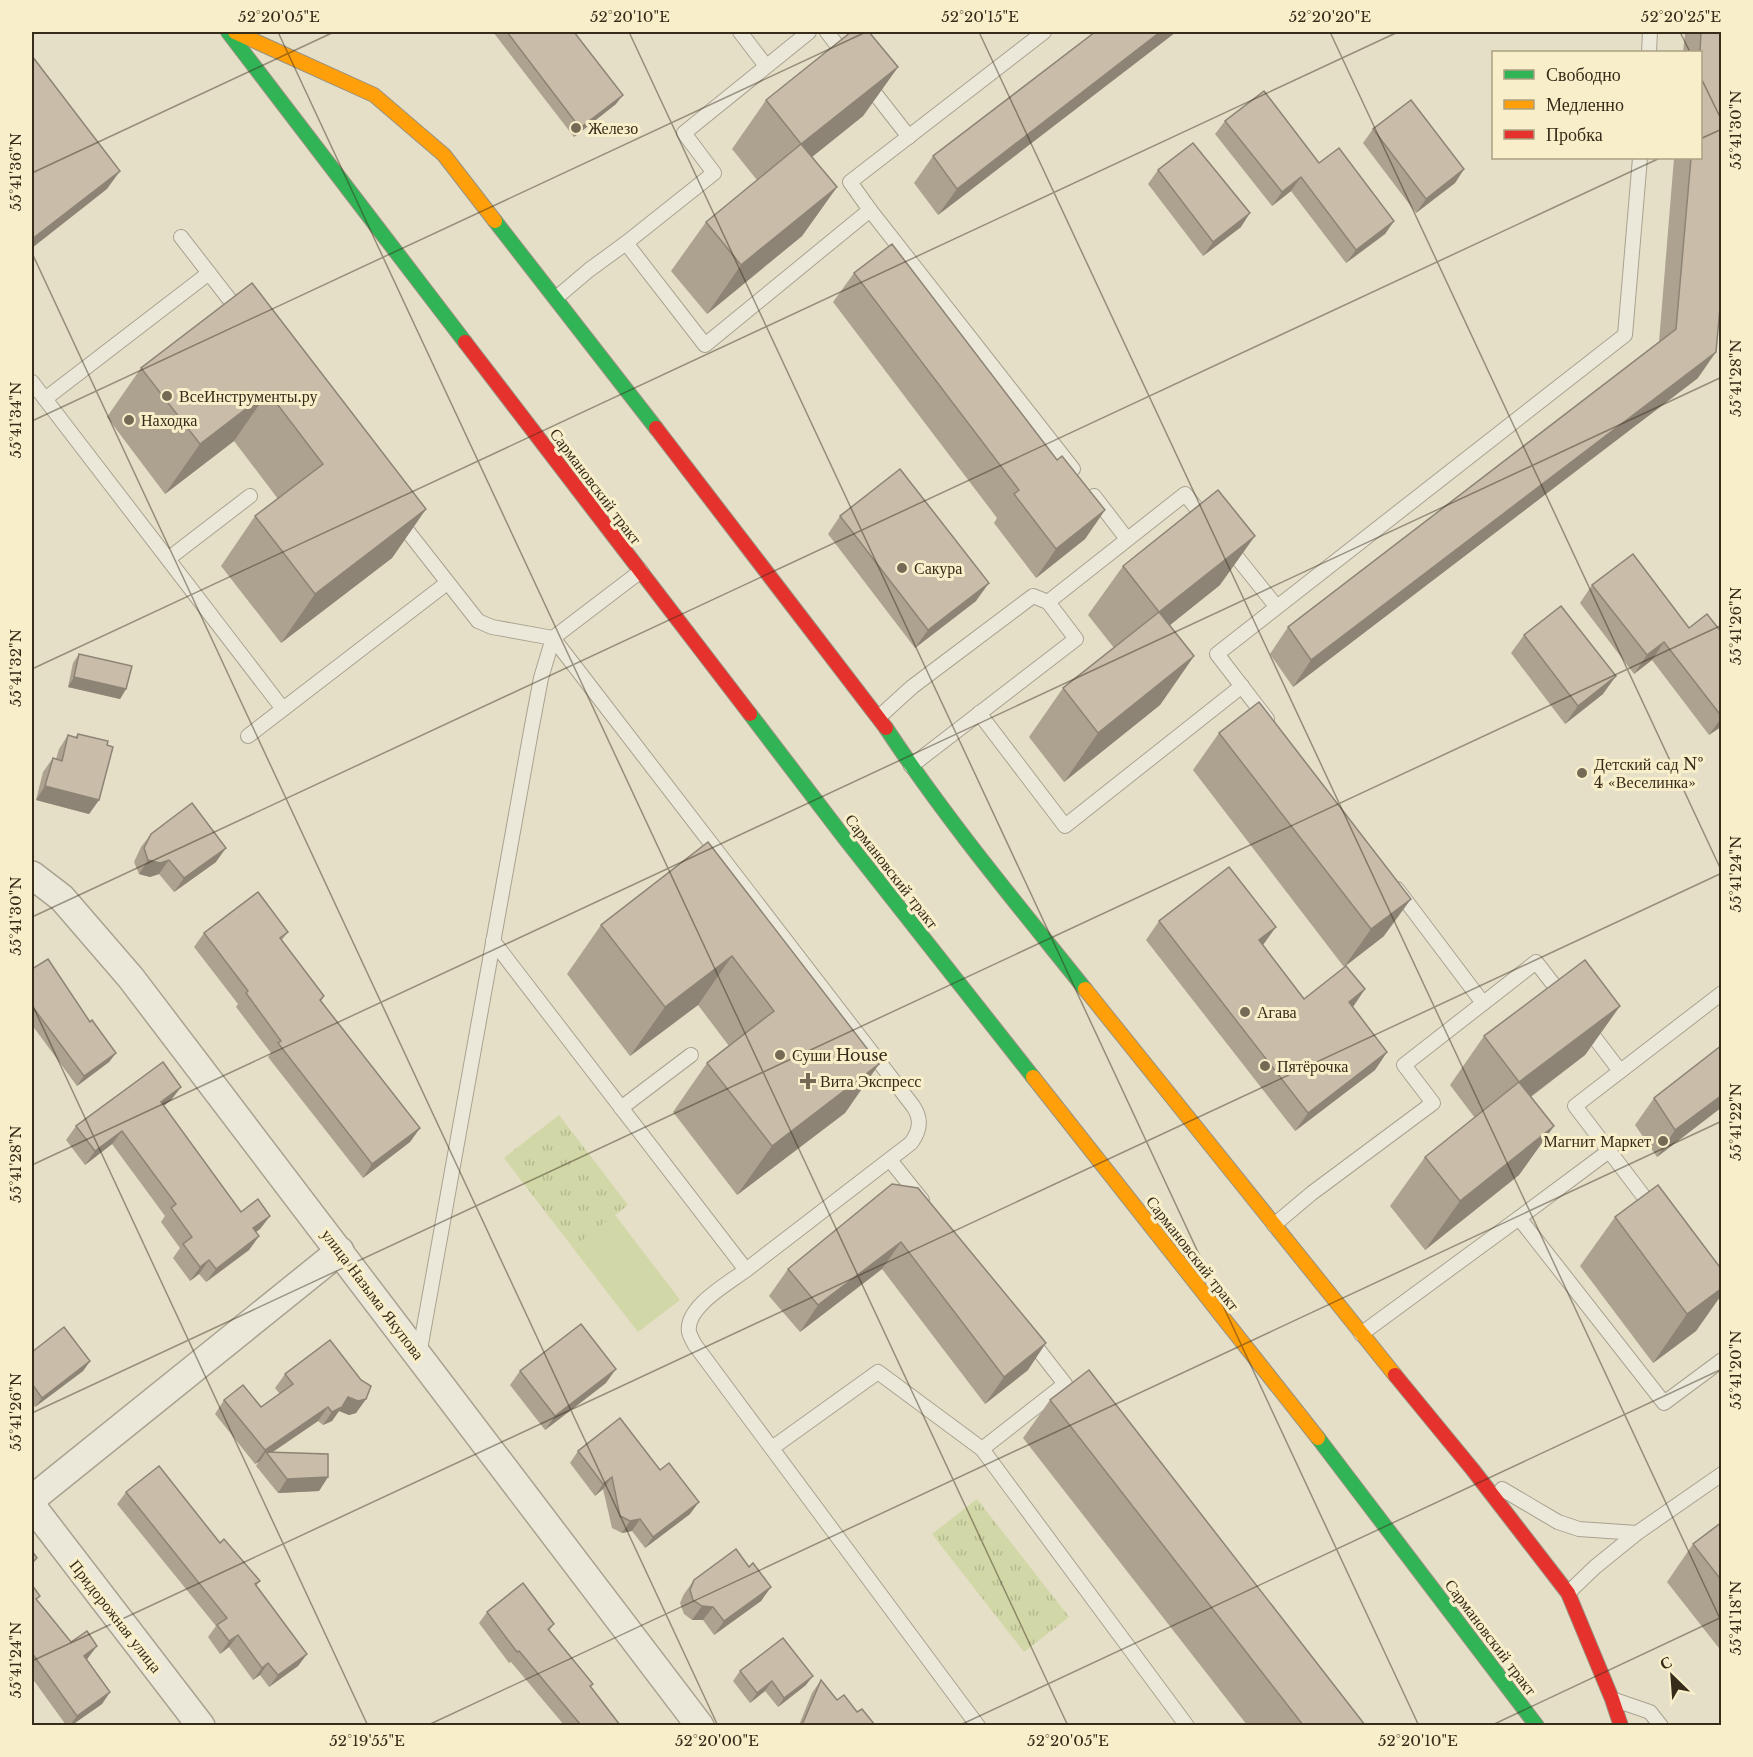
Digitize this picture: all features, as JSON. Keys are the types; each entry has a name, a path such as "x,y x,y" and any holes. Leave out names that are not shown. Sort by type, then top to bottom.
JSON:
{"street":[{"name":"Сармановский тракт","path":"228,32 858,855 1342,1468 1537,1725"},
{"path":"235,32 374,95 444,155 879,717 911,766 1005,889 1361,1334 1473,1470 1568,1593 1612,1699 1620,1725"},
{"name":"улица Назыма Якупова","path":"32,875 62,898 131,978 700,1725"},
{"path":"32,1499 340,1251"},
{"name":"Придорожная улица","path":"32,1506 201,1725"}],"lane":[{"path":"740,32 766,66"},
{"path":"556,298 714,172 684,133 809,32"},
{"path":"826,32 909,137"},
{"path":"1044,32 850,182 1127,539"},
{"path":"1648,51 1650,32"},
{"path":"1277,733 1217,654 1625,335 1640,159"},
{"path":"626,243 705,345 870,210"},
{"path":"181,237 245,320"},
{"path":"45,399 209,273"},
{"path":"32,382 283,709"},
{"path":"1048,602 1185,494 1276,606"},
{"path":"168,559 250,496"},
{"path":"389,508 474,618 482,624 553,638 916,1112 919,1120 917,1135 911,1143 699,1305 691,1318 689,1331 695,1345 978,1725"},
{"path":"419,1355 537,699 553,638 640,571"},
{"path":"248,736 447,583"},
{"path":"879,717 912,687 1033,596 1048,602 1076,639 911,766"},
{"path":"979,713 1065,826 1242,686"},
{"path":"1391,882 1483,1003"},
{"path":"493,941 746,1270"},
{"path":"1274,1225 1312,1193 1433,1103 1404,1065 1536,962 1620,1071"},
{"path":"1664,1224 1575,1106 1722,993"},
{"path":"621,1108 691,1055"},
{"path":"1361,1334 1609,1152"},
{"path":"890,1160 934,1216"},
{"path":"1519,1218 1664,1403 1722,1360"},
{"path":"1021,1328 1065,1384 1081,1393"},
{"path":"772,1448 878,1372 982,1449 1187,1725"},
{"path":"982,1449 1065,1384"},
{"path":"1473,1470 1558,1522 1580,1529 1637,1533"},
{"path":"1568,1593 1595,1567 1637,1533 1719,1482"},
{"path":"1612,1699 1650,1712 1661,1725"}],"green space":[{"path":"559,1115 628,1205 573,1248 504,1158"},
{"path":"615,1215 680,1300 638,1332 573,1248"},
{"path":"977,1499 1069,1617 1024,1652 932,1534"}],"building":[{"path":"507,32 574,32 623,95 580,128"},
{"path":"851,32 869,32 898,67 801,144 766,100"},
{"path":"1095,32 1160,32 957,189 933,156"},
{"path":"1701,32 1722,32 1722,285 1716,352 1311,660 1288,627 1676,329 1691,159 1702,159 1702,51 1700,51"},
{"path":"32,56 120,171 32,239"},
{"path":"1264,91 1319,163 1339,148 1394,221 1356,250 1301,177 1282,192 1225,121"},
{"path":"1411,100 1464,169 1426,199 1373,129"},
{"path":"1193,143 1250,213 1213,242 1158,170"},
{"path":"801,144 837,187 741,265 706,222"},
{"path":"892,244 1057,460 1062,456 1105,510 1056,549 1014,494 1019,490 854,273"},
{"path":"252,283 426,509 315,594 255,516 323,464 268,392 200,444 141,368"},
{"name":"Сакура","path":"900,469 989,583 928,630 840,516"},
{"path":"1218,490 1255,536 1159,612 1123,566"},
{"path":"1633,554 1689,628 1707,614 1722,633 1722,717 1664,642 1647,655 1592,585"},
{"path":"1561,606 1616,676 1578,706 1524,635"},
{"path":"1159,612 1194,656 1098,733 1063,688"},
{"path":"79,654 132,666 126,689 74,677"},
{"path":"1259,702 1411,899 1371,929 1219,733"},
{"path":"78,734 108,741 107,745 113,747 99,800 45,786 53,758 62,761 68,735 77,738"},
{"path":"192,803 226,848 184,878 169,860 160,863 148,860 144,848 151,834"},
{"path":"708,842 879,1064 772,1146 707,1063 774,1011 732,956 665,1007 601,925"},
{"name":"Агава","path":"1229,867 1276,927 1259,940 1304,999 1346,966 1365,989 1349,1002 1387,1052 1308,1113 1159,921"},
{"path":"258,892 288,932 280,938 324,996 320,1000 420,1128 372,1164 278,1043 281,1041 246,993 248,991 204,933"},
{"path":"48,959 90,1022 92,1020 116,1053 84,1076 32,1006 32,969"},
{"path":"1585,960 1620,1006 1519,1082 1484,1036"},
{"path":"1722,1045 1722,1095 1675,1130 1654,1098"},
{"path":"163,1062 181,1087 161,1102 241,1212 258,1199 270,1216 253,1228 259,1236 216,1269 209,1260 200,1267 183,1244 192,1237 171,1208 176,1204 122,1131 95,1151 76,1126"},
{"path":"1519,1082 1554,1126 1460,1201 1425,1157"},
{"path":"892,1184 918,1188 1046,1343 1004,1377 901,1242 818,1305 788,1269"},
{"path":"1658,1185 1722,1270 1722,1288 1687,1314 1615,1217"},
{"path":"581,1324 616,1369 555,1416 520,1371"},
{"path":"64,1327 90,1361 42,1398 32,1384 32,1352"},
{"path":"330,1340 361,1380 371,1386 366,1399 358,1401 348,1397 342,1407 332,1412 328,1407 265,1450 224,1400 243,1385 261,1407 293,1384 285,1374"},
{"path":"1089,1370 1365,1725 1303,1725 1050,1400"},
{"path":"620,1418 660,1470 669,1463 699,1502 653,1537 640,1519 630,1521 620,1516 612,1477 603,1484 578,1451"},
{"path":"266,1452 328,1454 328,1477 287,1479"},
{"path":"159,1466 220,1543 224,1539 260,1581 255,1584 307,1654 278,1675 268,1663 262,1668 238,1635 229,1641 217,1625 227,1618 126,1492"},
{"path":"1722,1522 1722,1581 1693,1544"},
{"path":"736,1549 749,1567 753,1563 771,1587 724,1621 713,1607 702,1606 693,1600 690,1590 694,1580"},
{"path":"32,1551 37,1558 32,1563"},
{"path":"523,1583 554,1624 548,1629 593,1684 590,1686 620,1725 578,1725 580,1724 519,1651 517,1652 487,1612"},
{"path":"32,1585 40,1596 36,1599 71,1642 87,1631 97,1646 84,1656 110,1692 77,1716 32,1653"},
{"path":"783,1638 813,1676 784,1698 772,1681 757,1693 740,1671"},
{"path":"821,1680 837,1700 844,1695 857,1712 862,1709 875,1725 802,1725"}],"traffic: fast":[{"path":"228,32 465,342"},
{"path":"495,221 656,428"},
{"path":"750,714 1033,1077"},
{"path":"886,728 957,828 1085,989"},
{"path":"1318,1438 1537,1726"}],"traffic: slow":[{"path":"235,32 374,95 444,155 495,221"},
{"path":"1085,989 1395,1375"},
{"path":"1033,1077 1318,1438"}],"traffic: jam":[{"path":"465,342 750,714"},
{"path":"656,428 886,728"},
{"path":"1395,1375 1473,1470 1568,1593 1621,1726"}],"place":[{"name":"Железо","path":"576,128"},
{"name":"ВсеИнструменты.ру","path":"167,396"},
{"name":"Находка","path":"129,420"},
{"name":"Сакура","path":"902,568"},
{"name":"Детский сад № 4 «Веселинка»","path":"1582,773"},
{"name":"Агава","path":"1245,1012"},
{"name":"Суши House","path":"780,1055"},
{"name":"Пятёрочка","path":"1265,1066"},
{"name":"Вита Экспресс","path":"808,1081"},
{"name":"Магнит Маркет","path":"1663,1141"}]}
